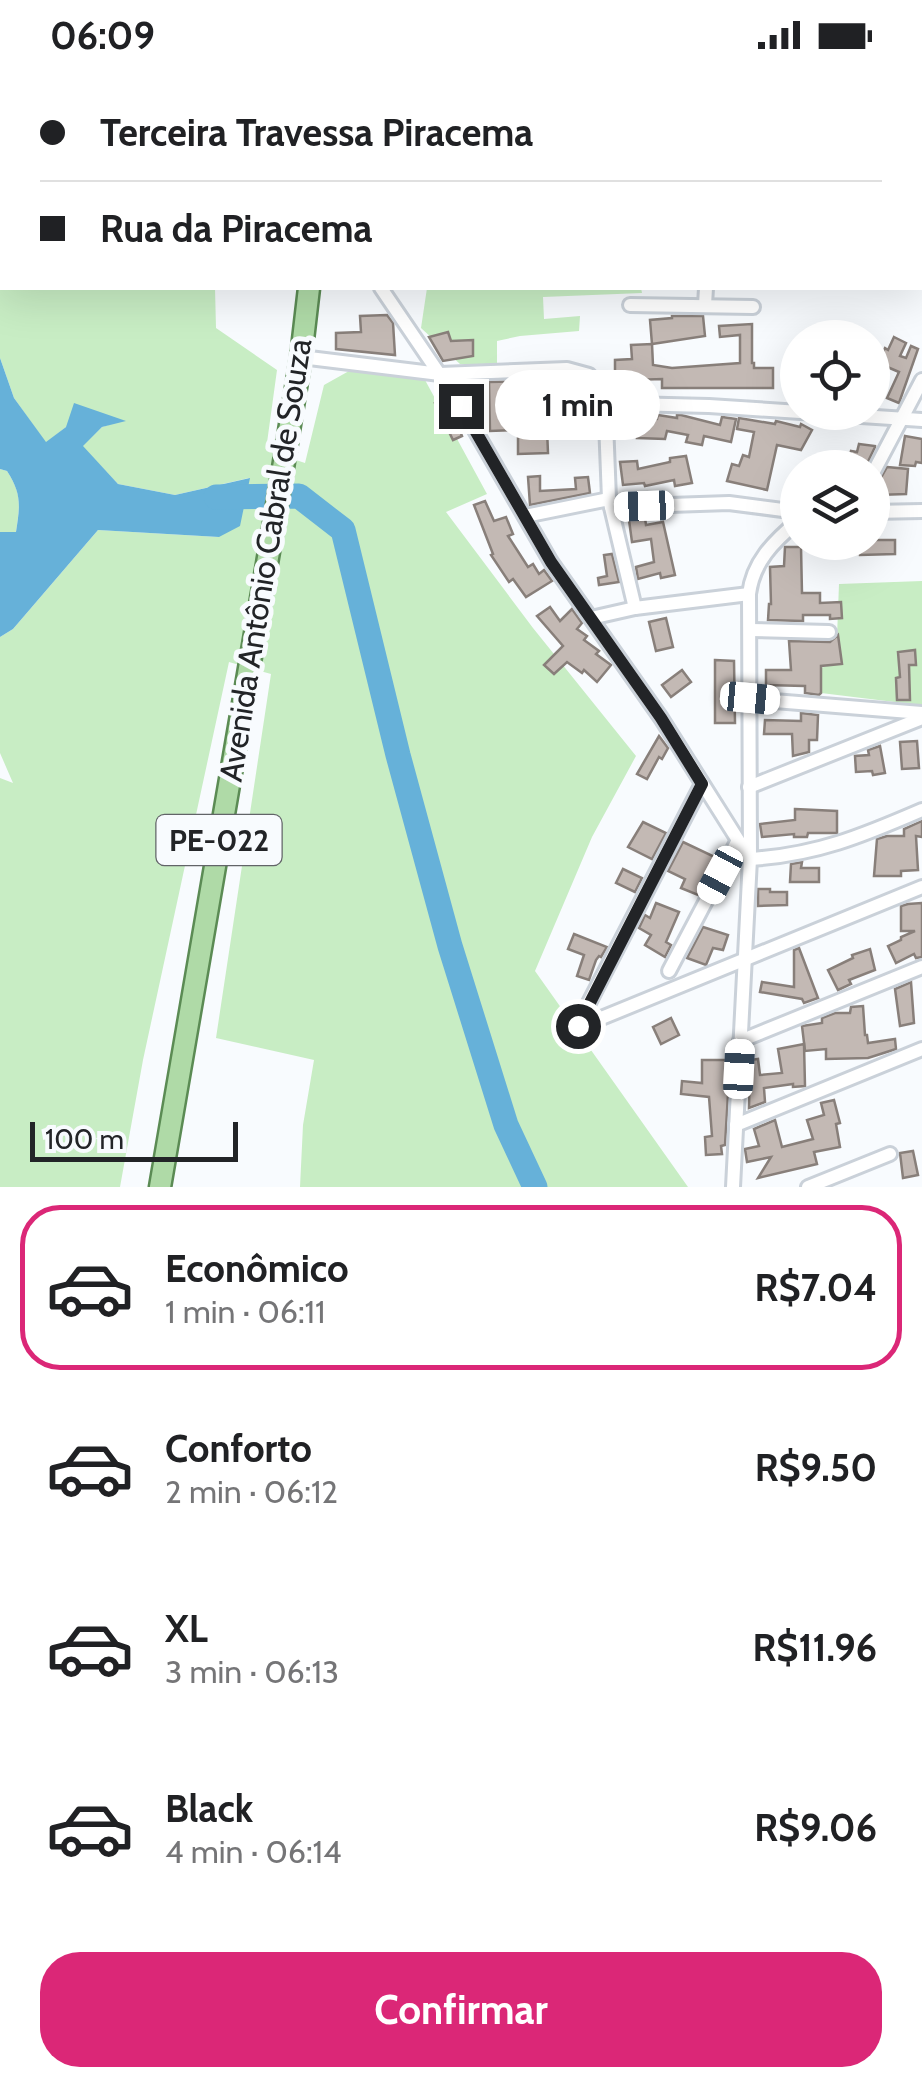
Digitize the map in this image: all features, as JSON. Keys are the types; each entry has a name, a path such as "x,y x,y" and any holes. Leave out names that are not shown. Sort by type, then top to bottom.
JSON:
{"main road":[{"name":"Avenida Antônio Cabral de Souza","path":"160,1187 276,511 309,290"}],"street":[{"path":"382,290 461,406 551,562 661,718 750,859"},
{"path":"705,306 706,290"},
{"path":"630,305 753,307"},
{"path":"301,357 440,374 567,369 588,375 614,402 922,420"},
{"path":"884,450 922,380"},
{"path":"605,396 610,503 635,608"},
{"path":"525,516 610,503 728,504 780,510"},
{"path":"890,512 922,512"},
{"path":"733,1187 750,859 749,594 756,564 780,538"},
{"path":"591,618 635,608 749,594"},
{"path":"750,630 829,632"},
{"path":"750,698 922,716"},
{"path":"749,788 922,716"},
{"path":"702,784 575,1028 922,888"},
{"path":"750,859 839,844 922,810"},
{"path":"669,972 737,842"},
{"path":"740,1041 922,967"},
{"path":"736,1125 922,1049"},
{"path":"808,1187 890,1154"}],"green space":[{"path":"0,290 215,290 216,328 277,370 266,450 305,463 324,385 349,371 413,374 425,380 487,494 446,512 636,756 592,837 535,971 688,1187 300,1187 303,1125 314,1060 216,1038 271,674 229,662 143,1060 120,1187 0,1187 0,778 13,783 0,753 0,637 13,629 98,530 219,537 249,478 175,495 118,484 82,446 102,427 124,420 66,427 46,443 14,398 0,358"},
{"path":"427,290 642,293 543,297 544,319 580,316 579,331 497,341 497,364 460,364 421,328"},
{"path":"0,469 7,471 17,493 16,532 0,532"},
{"path":"922,581 922,704 821,693 821,668 836,663 839,584"}],"water":[{"path":"0,358 14,398 46,442 66,427 74,403 126,421 102,427 83,446 118,484 175,495 250,478 240,526 219,537 98,530 13,629 0,637 0,532 16,532 19,507 12,479 0,469"}],"building":[{"path":"387,315 393,323 395,355 336,349 336,333 361,332 360,316"},
{"path":"703,316 705,336 652,344 650,320"},
{"path":"752,324 752,363 754,368 773,368 773,388 662,388 662,379 633,380 633,373 615,374 615,360 632,359 631,345 652,344 653,365 672,368 740,363 740,335 720,337 719,326"},
{"path":"448,332 451,341 473,340 473,356 443,361 429,337"},
{"path":"894,337 906,343 900,356 906,358 911,346 918,349 899,403 890,399 899,372 890,368"},
{"path":"559,379 571,381 575,428 547,429 548,453 518,454 518,430 490,431 489,382 536,381 535,418 560,416"},
{"path":"444,399 462,436 453,440 435,403"},
{"path":"658,415 681,415 720,425 722,417 736,419 731,442 704,436 702,445 686,442 688,435 667,431 665,439 637,438 640,417 657,419"},
{"path":"739,418 780,422 780,430 812,430 801,450 777,445 767,490 727,481 732,464 739,466 743,455 749,457 754,432 737,429"},
{"path":"905,436 922,439 922,463 900,465"},
{"path":"859,444 875,446 874,450 858,450"},
{"path":"686,456 692,483 675,486 674,480 645,486 623,485 620,462 637,461 638,469"},
{"path":"890,467 908,469 906,494 890,495"},
{"path":"540,476 540,491 576,489 575,478 588,477 590,493 530,505 528,477"},
{"path":"485,501 494,521 506,517 513,534 508,536 528,567 533,564 539,574 544,570 552,581 526,597 513,579 509,582 491,555 474,505"},
{"path":"645,518 646,525 663,522 675,575 661,578 660,573 638,579 636,567 654,562 651,539 632,542 629,520"},
{"path":"890,540 895,540 895,554 890,554"},
{"path":"612,554 619,582 599,585 598,578 607,576 604,555"},
{"path":"784,560 801,560 802,593 820,593 820,603 841,602 842,618 803,615 803,621 768,620 770,567 784,566"},
{"path":"550,607 560,621 572,609 582,623 577,629 587,636 584,640 611,665 597,682 567,662 554,674 544,665 563,646 537,616"},
{"path":"666,618 673,647 656,651 649,622"},
{"path":"838,635 842,664 821,666 819,695 805,693 805,686 766,685 766,670 791,670 789,641 830,642"},
{"path":"915,650 916,665 909,665 910,700 897,700 898,652"},
{"path":"715,660 734,661 735,723 715,723"},
{"path":"682,670 691,682 671,697 662,685"},
{"path":"801,713 818,715 817,740 809,740 809,752 793,756 792,734 764,734 765,720 801,721"},
{"path":"659,736 668,748 647,779 637,774"},
{"path":"917,741 919,768 902,769 900,742"},
{"path":"880,746 885,773 856,772 855,756 869,755 868,750"},
{"path":"795,809 837,811 837,833 762,837 760,824 795,820"},
{"path":"922,821 922,837 916,836 918,870 901,871 901,876 874,876 877,839 904,836 904,829"},
{"path":"643,822 666,833 652,859 628,847"},
{"path":"683,842 717,858 698,895 681,888 685,879 668,871"},
{"path":"802,862 801,868 819,868 819,882 790,882 791,864"},
{"path":"623,869 642,878 635,892 616,883"},
{"path":"758,889 787,892 787,905 758,906"},
{"path":"656,903 679,912 666,942 671,945 665,957 645,945 651,935 639,928 645,915 650,918"},
{"path":"922,903 922,957 916,958 914,954 896,963 888,946 915,931 901,931 901,906"},
{"path":"703,927 728,935 723,950 713,948 706,965 687,958"},
{"path":"574,934 607,947 596,960 589,980 577,976 584,955 568,949"},
{"path":"799,948 818,998 804,1003 802,999 760,992 762,982 794,987 794,950"},
{"path":"870,949 875,970 849,980 851,984 838,990 828,970"},
{"path":"911,982 914,1023 900,1026 895,989"},
{"path":"863,1006 868,1043 895,1039 896,1049 868,1058 826,1059 826,1049 805,1051 802,1026 822,1023 822,1018 850,1013 851,1007"},
{"path":"671,1018 679,1035 661,1044 653,1027"},
{"path":"804,1044 805,1086 764,1088 765,1102 749,1108 750,1060 758,1059 760,1075 782,1073 778,1049"},
{"path":"702,1060 730,1060 722,1154 706,1155 705,1137 712,1136 709,1097 681,1094 682,1081 702,1083"},
{"path":"834,1100 840,1123 836,1124 840,1147 814,1152 817,1164 758,1178 771,1157 747,1162 745,1149 759,1146 754,1129 775,1120 782,1147 813,1139 807,1120 824,1115 821,1103"},
{"path":"913,1151 918,1175 903,1178 900,1153"}],"waterway":[{"path":"216,497 299,496 343,530 450,946 506,1125 535,1187"}],"route":[{"path":"461,406 551,562 661,718 702,784 578,1026"}]}
